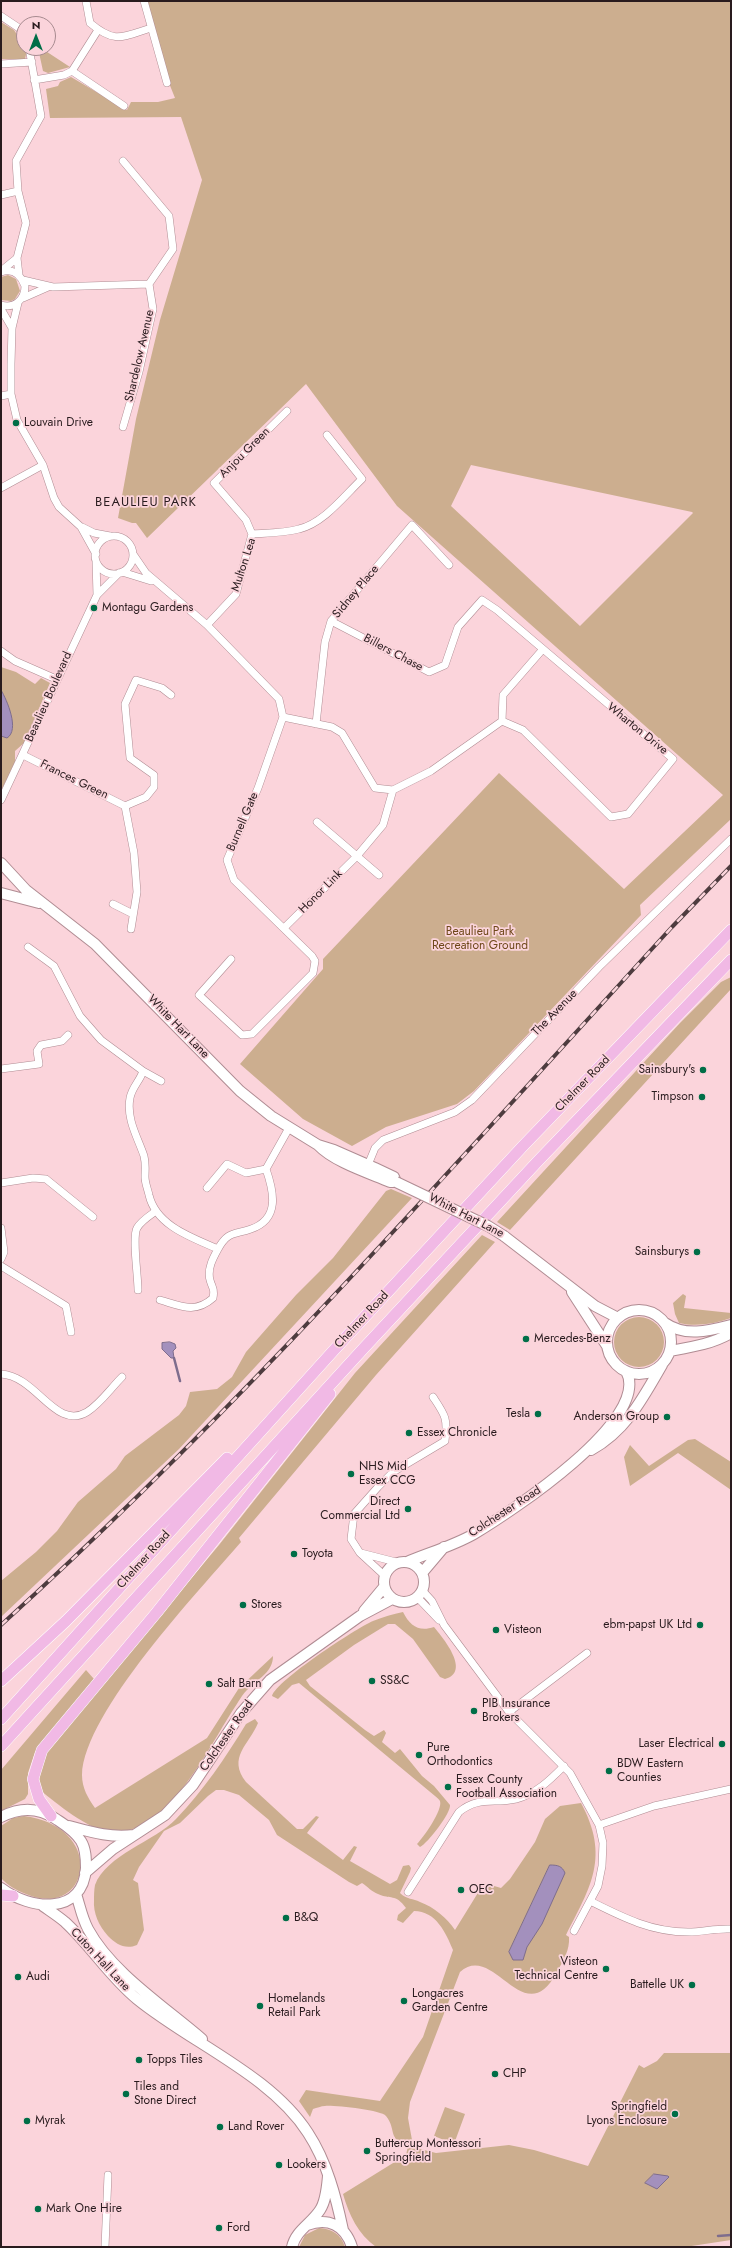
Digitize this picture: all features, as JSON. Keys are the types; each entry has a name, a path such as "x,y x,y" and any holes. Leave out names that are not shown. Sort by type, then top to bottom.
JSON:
{"main road":[{"name":"Chelmer Road","path":"1,1719 334,1350 523,1146 731,930"},
{"name":"Chelmer Road","path":"1,1746 362,1350 538,1161 731,960"},
{"path":"1,1681 66,1621 334,1350"},
{"path":"51,1816 39,1799 33,1779 42,1750 207,1550 310,1420 362,1350"},
{"path":"1,1895 13,1896"}],"street":[{"path":"86,1 90,23 98,30 111,37 118,38 151,28"},
{"path":"144,1 167,83"},
{"path":"1,16 16,27"},
{"path":"34,80 64,75 72,71 98,30"},
{"path":"31,56 41,116 16,161 18,191 26,223 17,258 25,292 20,300 12,328 11,394 17,420 43,465 54,498 59,507 81,527 94,533 121,537 127,541 131,546 133,554 146,573 207,625 279,699 283,717 332,728 342,733 375,788 393,790 431,771 502,721 503,695 543,650"},
{"path":"1,64 32,62"},
{"path":"72,71 124,106"},
{"path":"1,272 8,271 21,278 48,287 149,284 173,249 170,216 123,161"},
{"path":"1,195 18,191"},
{"path":"1,272 17,258"},
{"name":"Shardelow Avenue","path":"123,427 139,372 153,309 149,284"},
{"path":"1,305 12,306 20,300 48,287"},
{"path":"1,309 12,328"},
{"path":"1,396 11,394"},
{"name":"Anjou Green","path":"252,534 246,520 214,483 287,411"},
{"name":"Multon Lea","path":"207,625 236,594 252,534 286,532 310,525 320,518 362,479 327,435"},
{"path":"1,488 43,465"},
{"name":"Sidney Place","path":"316,724 325,642 331,621 412,525 449,565"},
{"path":"81,527 104,570 113,574 121,572 130,566 133,554"},
{"path":"96,557 99,543 110,536"},
{"name":"Beaulieu Boulevard","path":"96,557 97,595"},
{"path":"121,572 144,577 159,585"},
{"name":"Beaulieu Boulevard","path":"1,800 23,755 56,679 97,595 121,572"},
{"name":"Billers Chase","path":"331,621 429,672 445,665 458,627 482,600 497,610 543,650"},
{"name":"Wharton Drive","path":"502,721 523,730 611,817 628,814 673,759 543,650"},
{"path":"1,651 15,661 56,679"},
{"path":"131,929 137,892 135,861 125,806 146,797 154,787 154,775 130,758 125,704 136,680 162,688 171,695"},
{"name":"Burnell Gate","path":"231,959 199,995 242,1035 247,1036 252,1034 313,973 315,961 312,956 234,880 227,860 258,788 283,717"},
{"name":"Frances Green","path":"23,755 125,806"},
{"name":"Honor Link","path":"284,928 357,856 383,825 393,790"},
{"path":"317,822 378,875"},
{"name":"The Avenue","path":"368,1165 375,1148 383,1140 455,1112 472,1100 599,967 731,839"},
{"name":"White Hart Lane","path":"1,863 26,890 95,944 240,1091 288,1128 318,1145 334,1150 394,1177 396,1182"},
{"name":"White Hart Lane","path":"1,893 43,904"},
{"path":"113,904 133,914"},
{"path":"28,947 54,966 80,1016 100,1040 143,1071 161,1081"},
{"path":"1,1069 40,1064 37,1050 41,1045 62,1040 68,1034"},
{"path":"143,1071 133,1086 130,1099 130,1116 146,1162 145,1178 149,1198 156,1211 167,1222 182,1232 218,1248"},
{"path":"160,1300 192,1309 204,1306 213,1298 214,1289 210,1280 209,1269 224,1238 237,1232 251,1229 264,1222 272,1209 274,1194 266,1169 288,1128"},
{"name":"White Hart Lane","path":"318,1145 324,1151 357,1168 390,1182 396,1182 488,1226 504,1236 595,1306 618,1318"},
{"path":"207,1188 227,1164 246,1173 266,1169"},
{"path":"1,1183 33,1178 46,1179 93,1217"},
{"path":"138,1290 138,1266 134,1238 137,1228 156,1211"},
{"path":"1,1228 4,1252 1,1259"},
{"path":"1,1266 66,1306 71,1332"},
{"name":"White Hart Lane","path":"569,1287 608,1348"},
{"path":"665,1323 671,1335 670,1351 662,1364 646,1373 626,1371 614,1361 608,1348 609,1332 618,1318 630,1311 640,1310 656,1314 665,1323 678,1330 693,1332 731,1325"},
{"path":"670,1351 697,1346 720,1339 731,1333"},
{"name":"Colchester Road","path":"580,1456 602,1444 626,1422 646,1396 662,1364"},
{"name":"Colchester Road","path":"403,1562 472,1535 525,1501 580,1456 613,1423 626,1403 630,1380 626,1371"},
{"path":"1,1374 22,1380 56,1410 67,1415 74,1416 88,1412 122,1377"},
{"path":"360,1553 413,1565 422,1573 424,1580 419,1594 407,1602 392,1599 384,1582 360,1553 351,1539 354,1514 393,1472 445,1441 448,1423 446,1415 433,1397"},
{"name":"Colchester Road","path":"422,1573 445,1546"},
{"path":"384,1582 391,1567 403,1562"},
{"name":"Colchester Road","path":"360,1616 384,1582"},
{"path":"419,1594 444,1625 508,1712 564,1766 584,1796 599,1825 603,1843 602,1866 598,1886 574,1931"},
{"name":"Colchester Road","path":"85,1873 112,1849 138,1834 165,1815 194,1785 241,1713 270,1680 360,1616 392,1599"},
{"path":"508,1712 587,1653"},
{"path":"408,1892 447,1830 465,1807 476,1802 516,1799 528,1794 548,1781 564,1766"},
{"path":"599,1825 654,1806 731,1789"},
{"path":"1,1817 24,1809 38,1811 51,1816 65,1825 82,1842 85,1850 85,1873 83,1884 76,1894 63,1902 43,1906 13,1896 1,1888"},
{"name":"Colchester Road","path":"65,1825 116,1837 138,1834"},
{"name":"Cuton Hall Lane","path":"76,1894 82,1916 89,1930 120,1969 218,2054 265,2088 302,2125 314,2142 334,2190 348,2238"},
{"path":"590,1900 637,1924 654,1929 690,1932 731,1930"},
{"name":"Cuton Hall Lane","path":"43,1906 65,1922 120,1985 174,2028 218,2054"},
{"path":"105,2247 108,2175"},
{"name":"Cuton Hall Lane","path":"292,2247 299,2231 307,2225 321,2209 326,2194 328,2176"},
{"path":"307,2225 325,2221 359,2247"}],"green space":[{"name":"Beaulieu Park Recreation Ground","path":"147,1 731,1 731,819 640,905 641,915 474,1091 457,1104 386,1127 352,1146 303,1119 240,1064 323,969 323,959 499,773 624,889 723,795 397,506 306,384 147,538 136,523 118,518 136,419 160,320 202,180 181,117 50,118 46,89 58,86 60,82 71,77 127,110 131,102 158,102 175,98 161,63","holes":["471,465 693,513 580,626 451,506"]},
{"path":"1,22 14,30 16,33 16,56 26,56 25,59 1,59"},
{"path":"40,56 53,56 70,67 48,73 43,71"},
{"path":"8,275 16,279 20,291 15,299 11,301 1,300 1,277"},
{"path":"1,667 16,672 35,684 41,678 50,683 24,743 15,751 15,762 1,791"},
{"path":"731,977 731,989 510,1230 497,1222 680,1023 721,982"},
{"path":"391,1189 412,1198 179,1449 1,1617 1,1581 36,1552 57,1531 78,1502 116,1469 125,1456 179,1415 186,1406 190,1392 217,1389 232,1377 246,1352 296,1295 333,1258 386,1191"},
{"path":"482,1235 495,1242 376,1375 239,1538 241,1542 146,1653 102,1719 88,1749 82,1775 86,1793 95,1808 207,1738 239,1688 273,1656 271,1666 268,1671 242,1696 183,1788 166,1807 149,1821 130,1830 109,1832 101,1830 82,1821 64,1809 40,1790 40,1771 46,1753 219,1545 355,1373"},
{"path":"683,1294 686,1296 684,1308 731,1313 731,1318 705,1324 692,1325 679,1323 675,1314 673,1303"},
{"path":"639,1317 649,1319 657,1324 662,1332 664,1342 662,1352 657,1360 649,1365 639,1367 629,1365 621,1360 616,1352 614,1342 616,1332 621,1324 629,1319"},
{"path":"695,1439 731,1462 731,1490 678,1453 630,1486 624,1457 630,1445 649,1466 688,1440"},
{"path":"403,1612 409,1621 416,1627 424,1629 434,1627 438,1632 449,1647 456,1663 456,1670 452,1675 445,1679 440,1677 413,1639 395,1624 388,1624 354,1645 306,1680 310,1686 374,1736 384,1730 386,1733 382,1742 395,1753 400,1749 422,1776 434,1786 450,1805 447,1814 438,1828 420,1847 417,1844 428,1830 439,1811 439,1799 299,1683 292,1685 278,1699 272,1696 287,1679 301,1667 350,1634 373,1621"},
{"path":"86,1670 94,1679 35,1752 28,1773 28,1794 25,1799 1,1811 1,1770"},
{"path":"255,1719 258,1723 239,1758 241,1773 246,1782 297,1829 303,1829 316,1816 319,1817 307,1833 343,1860 354,1846 357,1847 350,1861 390,1884 397,1880 403,1866 409,1865 411,1868 410,1872 400,1893 405,1897 425,1904 435,1910 448,1921 455,1930 484,1883 501,1888 510,1879 535,1842 545,1819 560,1806 581,1803 590,1822 596,1856 594,1871 583,1901 566,1935 569,1937 569,1942 566,1955 557,1972 545,1989 533,1994 521,1991 485,1968 473,1966 460,1972 410,2102 408,2118 412,2140 408,2146 397,2140 393,2134 389,2121 386,2116 382,2114 357,2108 325,2106 313,2109 310,2117 299,2101 306,2090 380,2101 423,2037 453,1950 443,1930 434,1919 422,1912 414,1911 403,1923 397,1920 398,1915 406,1908 399,1900 382,1896 362,1883 357,1886 349,1882 277,1835 269,1820 239,1795 224,1790 216,1790 180,1823 164,1831 139,1867 133,1880 138,1883 144,1930 137,1945 129,1947 118,1944 105,1932 97,1919 94,1910 94,1891 95,1885 101,1874 109,1865 167,1827 176,1819 196,1797 214,1773 246,1724"},
{"path":"24,1816 51,1824 69,1837 78,1853 80,1869 76,1884 64,1895 48,1899 26,1894 12,1888 1,1878 1,1826 13,1818"},
{"path":"664,2053 731,2053 731,2240 685,2247 376,2247 364,2236 355,2224 343,2194 406,2155 408,2146 436,2153 509,2145 534,2150 588,2166 639,2065 644,2068 657,2061"},
{"path":"445,2107 465,2114 454,2144 434,2136"},
{"path":"319,2228 335,2233 341,2239 345,2247 299,2247 305,2235"}],"shaded area":[{"path":"1,690 9,707 12,722 11,734 7,738 1,736"},
{"path":"170,1342 175,1344 176,1348 173,1351 174,1358 171,1358 162,1349 162,1343"},
{"path":"550,1865 559,1866 565,1873 542,1924 527,1947 523,1960 513,1960 509,1952"},
{"path":"654,2174 669,2177 657,2189 645,2183"}],"waterway":[{"path":"174,1358 180,1381"},
{"path":"718,2236 731,2235"}],"railway":[{"path":"1,1625 90,1542 261,1372 345,1284 672,927 731,866"}],"place":[{"name":"Louvain Drive","path":"16,423"},
{"name":"Montagu Gardens","path":"94,608"},
{"name":"Sainsbury's","path":"703,1070"},
{"name":"Timpson","path":"702,1097"},
{"name":"Sainsburys","path":"697,1252"},
{"name":"Mercedes-Benz","path":"526,1339"},
{"name":"Tesla","path":"538,1414"},
{"name":"Anderson Group","path":"667,1417"},
{"name":"Essex Chronicle","path":"409,1433"},
{"name":"NHS Mid Essex CCG","path":"351,1474"},
{"name":"Direct Commercial Ltd","path":"408,1509"},
{"name":"Toyota","path":"294,1554"},
{"name":"Stores","path":"243,1605"},
{"name":"ebm-papst UK Ltd","path":"700,1625"},
{"name":"Visteon","path":"496,1630"},
{"name":"SS&C","path":"372,1681"},
{"name":"Salt Barn","path":"209,1684"},
{"name":"PIB Insurance Brokers","path":"474,1711"},
{"name":"Laser Electrical","path":"722,1744"},
{"name":"Pure Orthodontics","path":"419,1755"},
{"name":"BDW Eastern Counties","path":"609,1771"},
{"name":"Essex County Football Association","path":"448,1787"},
{"name":"OEC","path":"461,1890"},
{"name":"B&Q","path":"286,1918"},
{"name":"Visteon Technical Centre","path":"606,1969"},
{"name":"Audi","path":"18,1977"},
{"name":"Battelle UK","path":"692,1985"},
{"name":"Longacres Garden Centre","path":"404,2001"},
{"name":"Homelands Retail Park","path":"260,2006"},
{"name":"Topps Tiles","path":"139,2060"},
{"name":"CHP","path":"495,2074"},
{"name":"Tiles and Stone Direct","path":"126,2094"},
{"name":"Springfield Lyons Enclosure","path":"675,2114"},
{"name":"Myrak","path":"27,2121"},
{"name":"Land Rover","path":"220,2127"},
{"name":"Buttercup Montessori Springfield","path":"367,2151"},
{"name":"Lookers","path":"279,2165"},
{"name":"Mark One Hire","path":"38,2209"},
{"name":"Ford","path":"219,2228"}],"district":[{"name":"BEAULIEU PARK","path":"146,503"}]}
